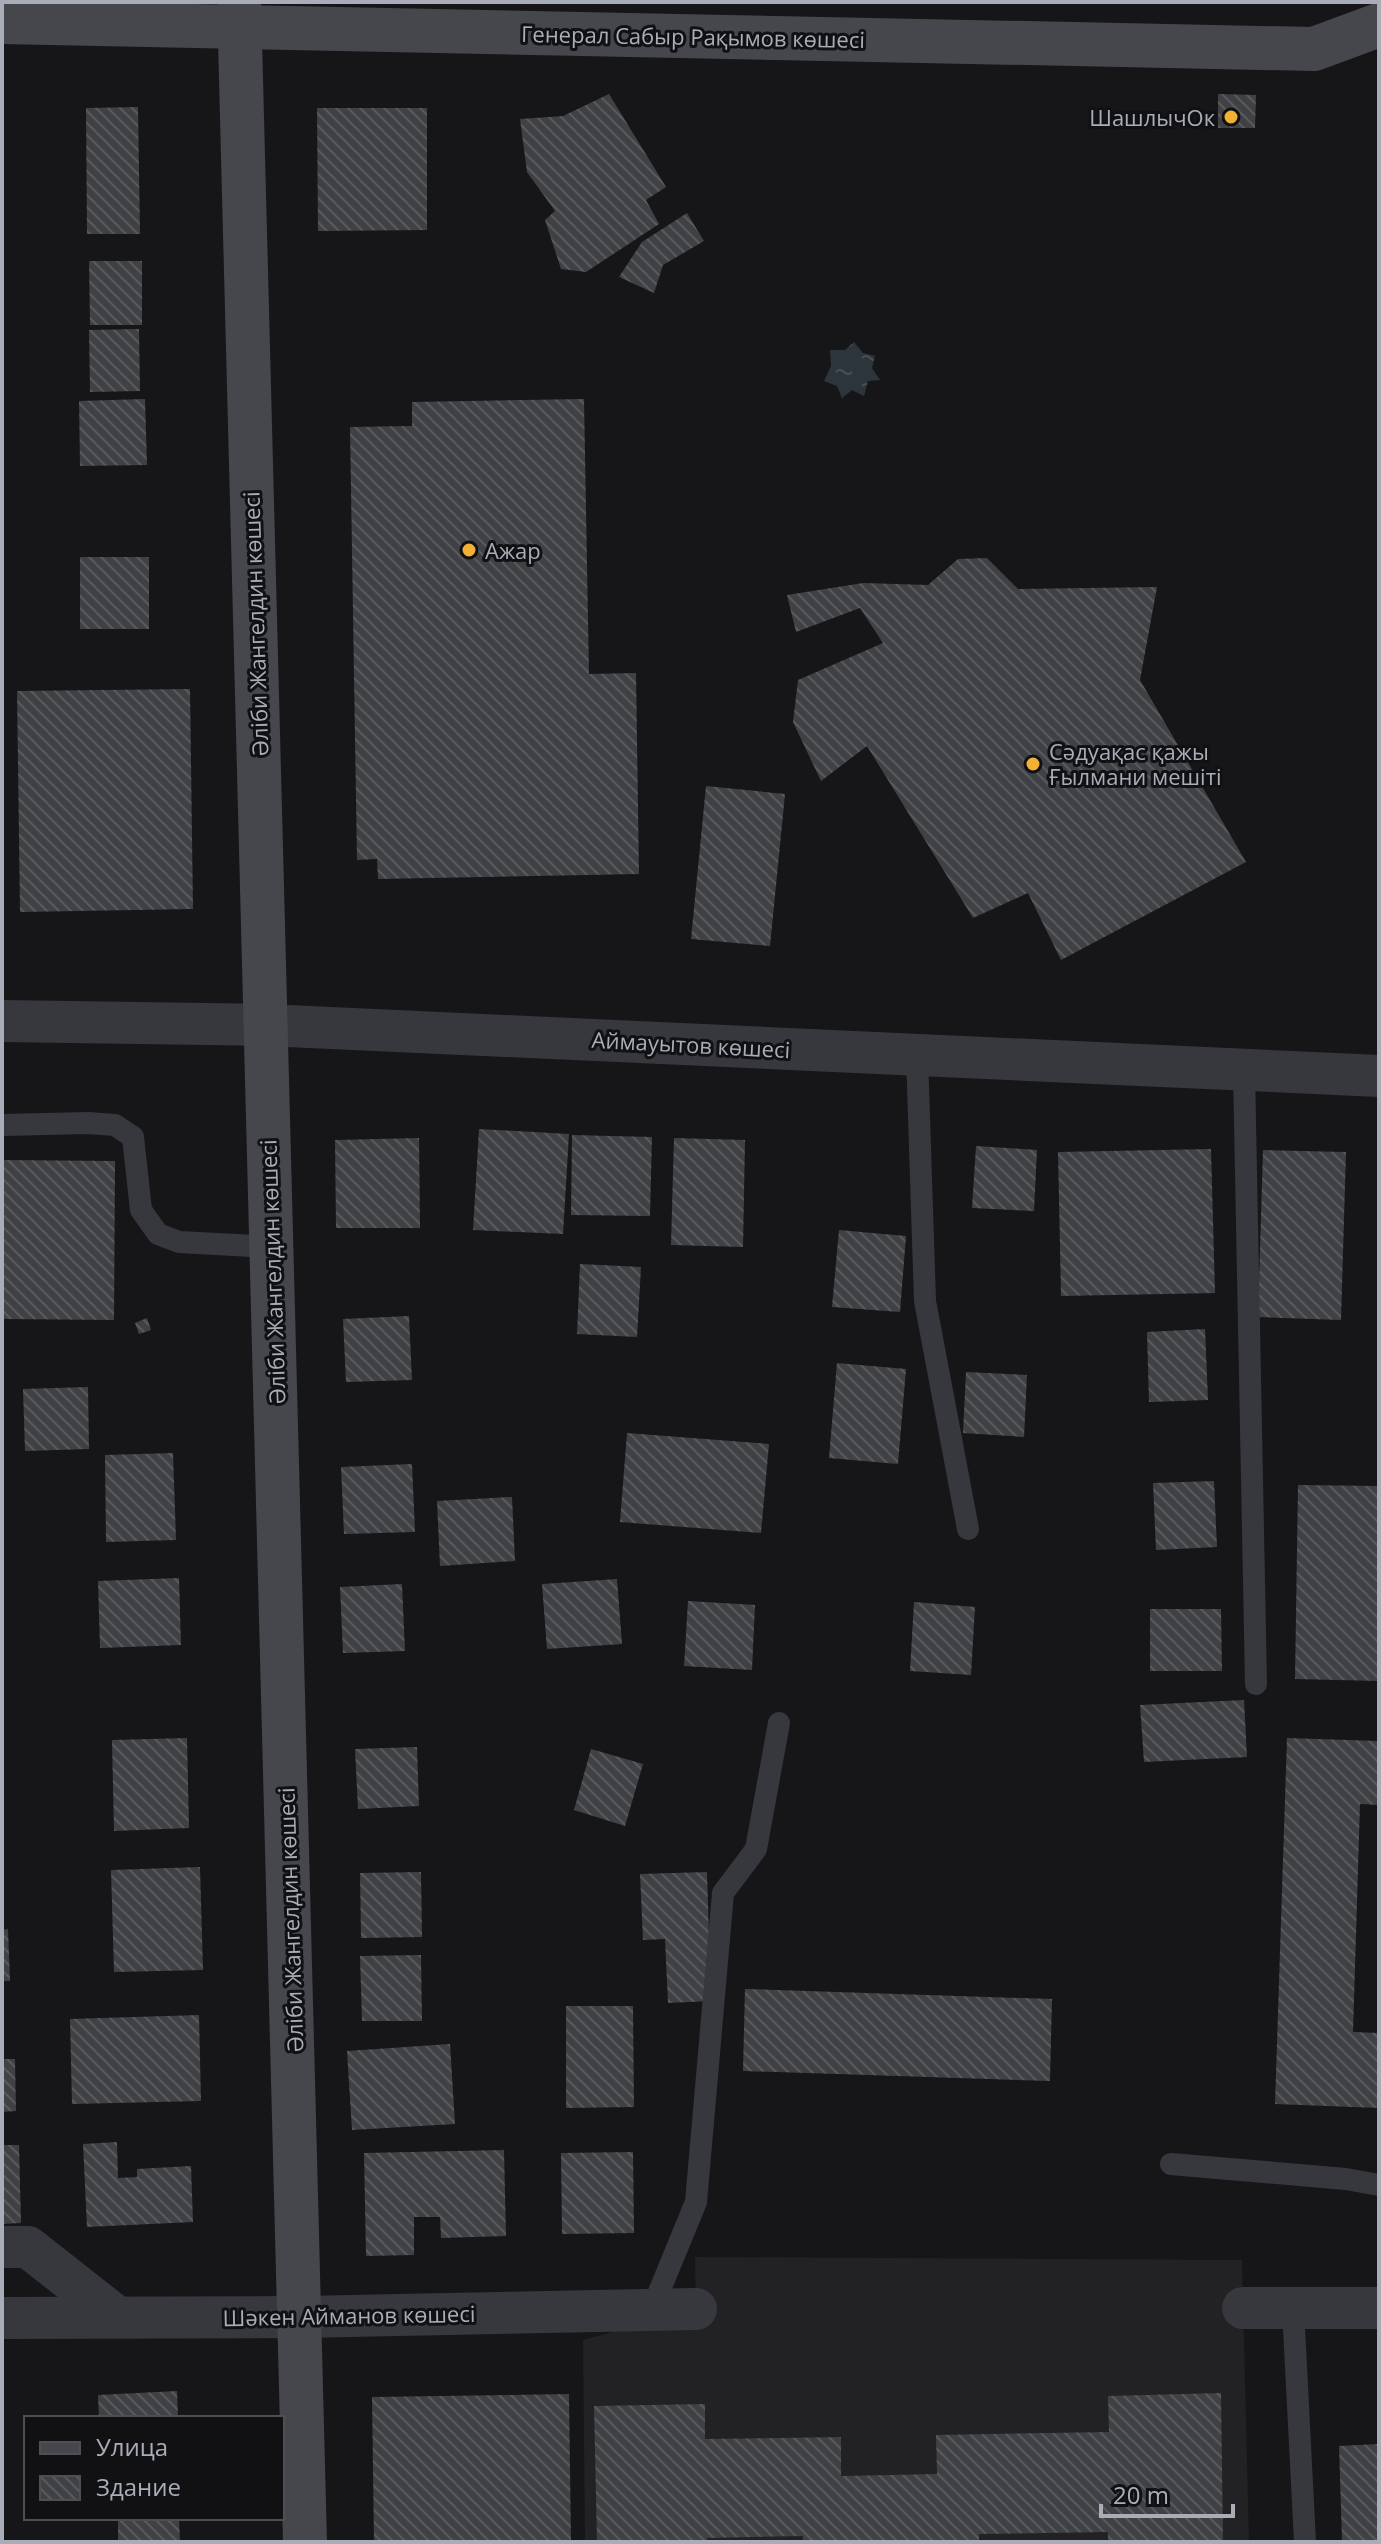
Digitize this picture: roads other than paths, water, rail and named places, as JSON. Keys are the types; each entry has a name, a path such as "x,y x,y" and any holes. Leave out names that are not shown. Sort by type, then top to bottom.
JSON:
{"street":[{"name":"Генерал Сабыр Рақымов көшесі","path":"2,22 239,14 1314,49 1379,25"},
{"name":"Әліби Жангелдин көшесі","path":"239,14 305,2542"},
{"name":"Аймауытов көшесі","path":"2,1021 266,1025 1379,1076"},
{"path":"2,2247 28,2247 117,2317"},
{"path":"1243,2308 1379,2308"},
{"name":"Шәкен Айманов көшесі","path":"2,2318 300,2317 696,2309"}],"lane":[{"path":"917,1055 925,1301 968,1529"},
{"path":"1244,1070 1256,1684"},
{"path":"2,1125 115,1125 133,1137 141,1210 158,1234 179,1242 272,1247"},
{"path":"652,2309 696,2202 723,1893 756,1849 779,1723"},
{"path":"1171,2164 1346,2179 1379,2185"},
{"path":"1293,2308 1305,2542"}],"water":[{"path":"854,342 863,353 875,356 872,368 880,380 868,381 864,396 852,390 842,398 837,386 824,381 831,366 830,350 845,350"}],"place":[{"name":"ШашлычОк","path":"1231,117"},
{"name":"Ажар","path":"469,550"},
{"name":"Сәдуақас қажы Ғылмани мешіті","path":"1033,764"}]}
